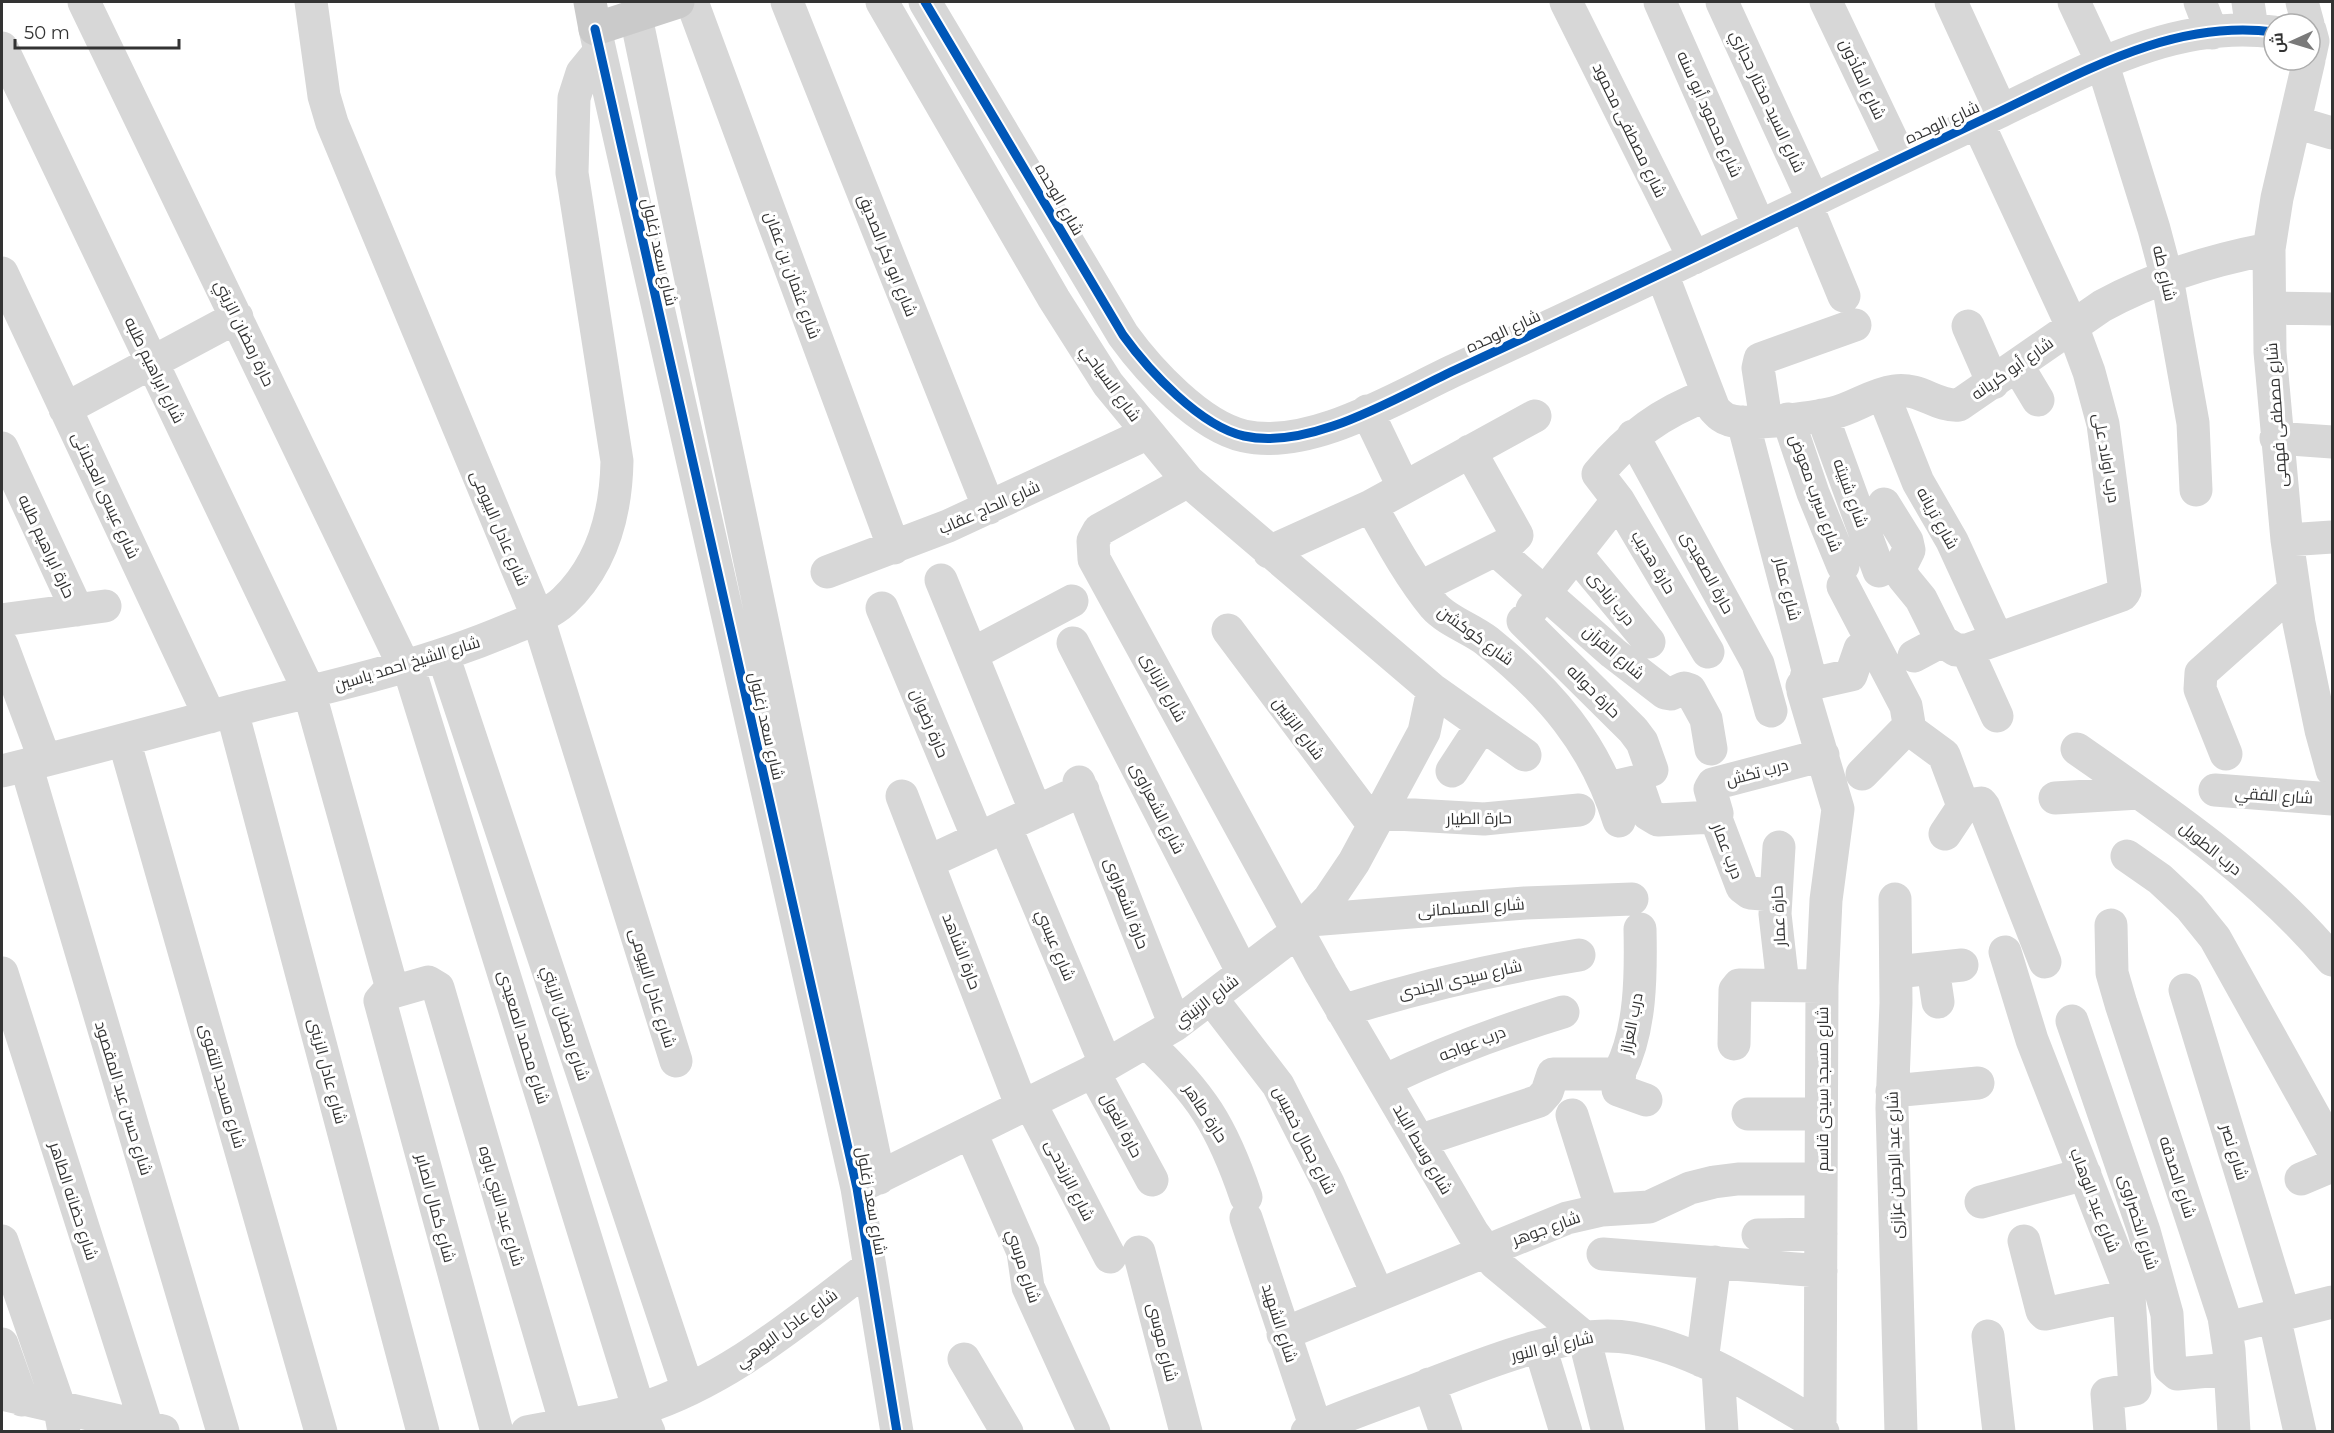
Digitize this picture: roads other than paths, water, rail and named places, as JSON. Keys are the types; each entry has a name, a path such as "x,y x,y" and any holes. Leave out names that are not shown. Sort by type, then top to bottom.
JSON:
{"main road":[{"path":"595,27 636,17 678,2"}],"street":[{"name":"حارة رمضان الزيتي","path":"84,2 406,666"},
{"name":"شارع عادل البيومى","path":"311,2 324,96 332,123 538,618 676,1061"},
{"name":"شارع عثمان بن عفان","path":"693,2 894,548"},
{"name":"شارع ابو بكر الصديق","path":"787,2 989,508"},
{"name":"شارع السياحي","path":"882,2 1054,298 1102,374 1188,481 1433,690 1525,755"},
{"name":"شارع الوحده","path":"924,2 997,120 1123,335 1141,360 1178,396 1221,426 1243,436 1263,438 1297,436 1367,411 1662,274 2102,62 2149,45 2212,33 2258,21"},
{"name":"شارع مصطفى محمود","path":"1566,2 1694,258"},
{"name":"شارع محمود أبو سنه","path":"1660,2 1759,226"},
{"name":"شارع السيد مختار حجازي","path":"1722,2 1810,202 1850,311 1760,359 1758,368 1766,420"},
{"name":"شارع المأذون","path":"1826,2 1900,158"},
{"name":"درب اولاد على","path":"1941,649 1997,639 2122,596 2125,591 2103,424 2089,372 1989,116 1950,2"},
{"name":"شارع طه","path":"2074,2 2102,62 2167,278 2193,423 2196,490"},
{"path":"2200,2 2212,33"},
{"name":"شارع سعد زغلول","path":"636,17 868,1183 869,1266 897,1431"},
{"name":"شارع الشيخ احمد ياسين","path":"24,766 443,655 538,618 563,602 582,580 600,552 611,516 616,487 617,461 572,173 574,98 595,27"},
{"name":"شارع سعد زغلول","path":"595,27 868,1183"},
{"name":"شارع ابراهيم طلبه","path":"2,48 9,84 152,362 309,692"},
{"name":"شارع مصطفى فهمى","path":"2306,72 2269,249 2270,308 2276,438 2287,540 2294,590 2322,676 2332,770"},
{"path":"962,141 997,120"},
{"path":"2295,122 2332,133"},
{"name":"شارع أبو كريانه","path":"1662,274 1708,395 1720,416 1766,420 1822,415 1883,394 1911,391 1927,395 1951,406 1959,405 2072,326 2124,294 2192,268 2269,249"},
{"name":"شارع عيسى العجلاتى","path":"2,273 65,409 221,714"},
{"path":"2270,308 2332,309"},
{"path":"65,409 237,316"},
{"path":"1968,326 2005,374 2038,400"},
{"name":"شارع تريانه","path":"1883,394 1918,483 1952,541 1997,639"},
{"path":"1633,436 1676,407 1708,395"},
{"path":"1367,411 1404,488"},
{"name":"شارع شبيته","path":"1822,415 1879,571"},
{"path":"1269,552 1371,506 1535,416"},
{"name":"شارع سيرب معوض","path":"1766,420 1813,493 1843,576 1872,641"},
{"name":"شارع عمار","path":"1766,420 1808,670 1802,686 1823,755"},
{"name":"شارع الحاج عقاب","path":"827,572 894,548 989,508 1148,433"},
{"name":"حارة هديب","path":"1633,436 1598,474 1617,500 1708,652"},
{"name":"حارة الصعيدى","path":"1633,436 1758,664 1771,711"},
{"path":"2276,438 2332,442"},
{"name":"حارة ابراهيم طلبه","path":"2,448 91,608 2,620"},
{"path":"1421,587 1514,540 1516,530 1470,451"},
{"name":"شارع الزنارى","path":"1188,481 1099,530 1093,541 1094,559 1304,926"},
{"path":"1500,651 1617,500"},
{"path":"1884,504 1907,541 1908,550 1901,566 1903,577 1921,599 1941,649 1997,716"},
{"name":"شارع كوكشن","path":"1371,506 1436,608 1500,651 1554,703 1585,744 1608,788 1619,821"},
{"path":"2287,540 2332,537"},
{"name":"شارع القرآن","path":"1496,550 1613,653 1665,693 1671,694 1684,688 1690,690 1706,719 1711,749"},
{"name":"درب زبادى","path":"1576,554 1649,642"},
{"path":"928,861 1036,812 941,580"},
{"path":"2226,754 2200,689 2201,673 2294,590"},
{"path":"972,654 1072,601"},
{"name":"حارة رضوان","path":"882,608 992,832"},
{"name":"حارة حواله","path":"1523,621 1633,730 1645,748 1652,770"},
{"name":"شارع الزتيين","path":"1228,630 1376,819"},
{"path":"1802,686 1851,675 1860,649 1872,641 1906,706 1908,727 1894,755 1862,774"},
{"name":"شارع الشعراوى","path":"1073,643 1243,974"},
{"name":"شارع حسن عبد المقصود","path":"2,645 24,766 223,1431"},
{"name":"شارع رمضان الزيتي","path":"443,655 688,1390"},
{"name":"شارع محمد الصعيدى","path":"406,666 644,1420"},
{"name":"شارع الزنيتي","path":"868,1183 1099,1068 1175,1025 1304,926 1329,899 1342,880 1424,732 1433,690"},
{"path":"309,692 393,992"},
{"name":"شارع عادل الزينى","path":"221,714 423,1431"},
{"path":"1452,771 1482,725"},
{"path":"1908,727 1944,755 1965,804"},
{"name":"شارع مسجد التقوى","path":"124,740 321,1431"},
{"name":"درب الطويل","path":"2078,749 2139,793 2302,924 2332,960"},
{"name":"درب تكش","path":"1715,816 1717,810 1710,789 1713,784 1823,755"},
{"name":"شارع مسجد سيدى قاسم","path":"1822,1429 1822,986 1826,900 1838,809 1823,755"},
{"path":"1608,788 1634,782 1638,784 1648,814 1658,820 1715,816"},
{"name":"حارة الشعراوى","path":"1036,812 1081,786 1175,1025"},
{"name":"شارع الفقي","path":"2215,790 2332,799"},
{"path":"2055,798 2139,793"},
{"name":"حارة الشاهد","path":"902,796 1026,1105"},
{"path":"1945,834 1965,804 1981,803 2045,962"},
{"name":"حارة الطيار","path":"1376,819 1484,819 1579,810"},
{"name":"درب عمار","path":"1715,816 1742,887 1750,893 1775,895"},
{"name":"شارع عيسي","path":"992,832 1099,1068"},
{"name":"حارة عمار","path":"1779,847 1775,895 1783,985"},
{"path":"2127,856 2175,893 2216,938 2332,1148"},
{"name":"شارع عبد الرحمن عزازى","path":"1895,899 1896,972 1892,1091 1905,1152 1901,1431"},
{"name":"شارع المسلمانى","path":"1304,926 1513,904 1636,914"},
{"name":"درب العزاز","path":"1419,1141 1539,1101 1547,1092 1553,1074 1614,1074 1620,1071 1631,1035 1638,999 1636,914"},
{"name":"شارع الصدقه","path":"2111,925 2112,973 2118,994 2227,1328 2234,1431"},
{"name":"شارع وسط البلد","path":"1304,926 1342,1011 1485,1251 1500,1267 1584,1337"},
{"name":"شارع عبد الوهاب","path":"2005,952 2032,1040 2125,1278 2129,1296 2135,1389 2108,1393 2110,1431"},
{"name":"شارع سيدى الجندى","path":"1342,1011 1454,978 1579,955"},
{"path":"1896,972 1948,966 1938,1002"},
{"name":"شارع حضانه الطاهر","path":"2,974 158,1430"},
{"name":"شارع عبد النبي باوه","path":"393,992 428,982 438,988 564,1428"},
{"path":"1734,1044 1736,987 1744,984 1822,986"},
{"name":"شارع نصر","path":"2186,990 2279,1315 2300,1431"},
{"name":"شارع كمال الصابر","path":"393,992 383,995 380,1001 497,1431"},
{"name":"شارع جمال خميس","path":"1211,998 1278,1085 1328,1183 1378,1295"},
{"name":"درب عواجه","path":"1384,1081 1462,1046 1563,1012"},
{"name":"شارع الخصراوى","path":"2072,1021 2144,1231 2167,1314 2170,1368 2177,1374 2230,1369"},
{"name":"حارة طاهر","path":"1146,1042 1180,1074 1209,1111 1231,1153 1246,1208"},
{"name":"حارة الغول","path":"1099,1068 1152,1180"},
{"path":"1620,1071 1618,1090 1646,1100"},
{"path":"1892,1091 1978,1083"},
{"name":"شارع الزرندحى","path":"1026,1105 1125,1255"},
{"path":"1572,1114 1602,1210"},
{"path":"1748,1114 1821,1114"},
{"name":"شارع مرسي","path":"970,1133 1023,1252 1028,1287 1094,1431"},
{"path":"2301,1179 2332,1166"},
{"path":"1981,1202 2085,1174"},
{"name":"شارع جوهر","path":"1283,1334 1567,1218 1602,1210 1650,1207 1690,1188 1714,1182 1738,1179 1821,1179"},
{"name":"شارع الشهيد","path":"1246,1208 1311,1430"},
{"path":"1758,1234 1821,1234"},
{"path":"2024,1241 2042,1311 2045,1314 2129,1296"},
{"path":"2,1242 62,1420"},
{"path":"1603,1254 1821,1271"},
{"name":"شارع موسى","path":"1125,1255 1186,1431"},
{"path":"1715,1262 1710,1365 1722,1431"},
{"name":"شارع عادل البوهي","path":"564,1428 644,1420 688,1390 741,1363 869,1266"},
{"path":"2227,1328 2332,1302"},
{"name":"شارع أبو النور","path":"1311,1430 1494,1360 1584,1337 1607,1335 1632,1338 1684,1352 1822,1429"},
{"path":"1988,1336 1999,1431"},
{"path":"1584,1337 1608,1431"},
{"path":"2,1344 12,1397 62,1420 158,1430"},
{"path":"1540,1347 1566,1431"},
{"path":"964,1359 1007,1431"},
{"path":"1429,1384 1446,1431"}]}
